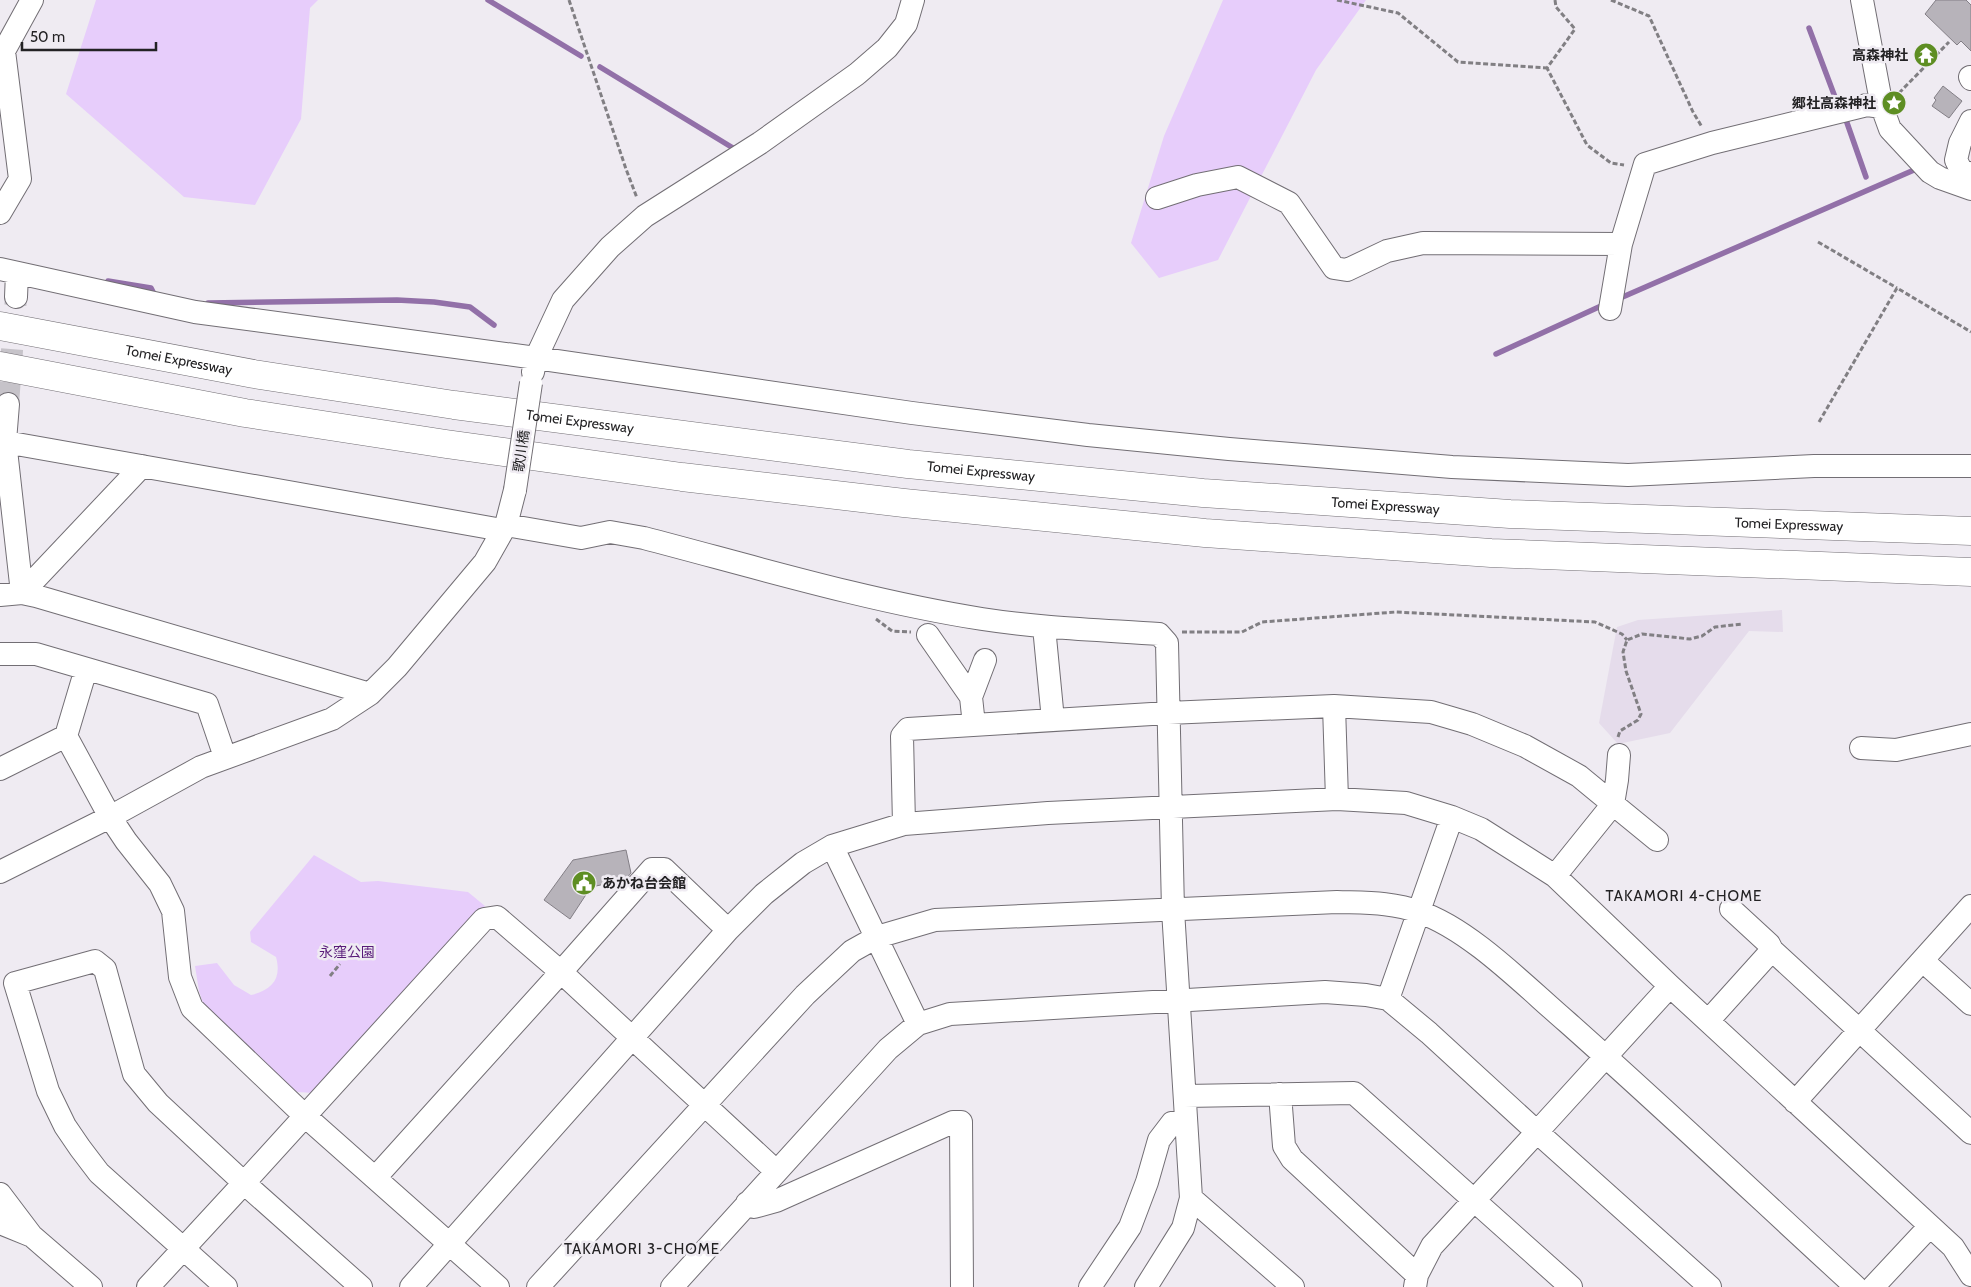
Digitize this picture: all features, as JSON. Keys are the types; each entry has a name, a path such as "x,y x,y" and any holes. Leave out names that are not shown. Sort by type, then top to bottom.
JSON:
{"highway":[{"name":"Tomei Expressway","path":"0,326 254,374 435,402 908,464 1203,493 1510,514 1971,531"},
{"path":"0,366 245,413 446,444 682,477 904,504 1205,533 1491,553 1971,572"}],"street":[{"path":"0,213 20,179 4,51 32,0"},
{"name":"歌川橋","path":"0,872 110,817 200,767 332,719 370,694 397,667 485,562 504,527 515,490 536,358 563,300 610,247 645,216 760,143 857,74 888,48 906,24 913,0"},
{"path":"1862,0 1882,108 1890,129 1930,172 1940,178 1971,189"},
{"path":"1610,308 1621,244 1645,164 1712,143 1867,105 1882,108"},
{"path":"1971,121 1960,143 1956,160 1961,170 1971,174"},
{"path":"1157,198 1197,185 1238,177 1289,203 1334,268 1347,270 1387,251 1423,244 1621,244"},
{"path":"16,297 9,271 195,312 536,358 912,413 1088,435 1238,450 1452,467 1628,475 1814,466 1971,466"},
{"path":"8,404 2,441 22,593"},
{"path":"2,441 504,527 582,538 610,532 644,538 869,596 982,619 1044,627 1159,634 1166,643 1178,1001 1186,1096 1191,1198 1184,1228 1147,1287"},
{"path":"22,593 142,466"},
{"path":"0,594 22,593 370,694"},
{"path":"1044,627 1053,720"},
{"path":"928,636 971,697"},
{"path":"0,654 36,654 207,704 225,757"},
{"path":"974,725 971,697 985,660"},
{"path":"86,669 66,736 110,817 126,841 160,884 173,911 180,977 192,1008 305,1116 498,1287"},
{"path":"1334,706 1337,799"},
{"path":"904,824 902,736 908,729 1168,713 1334,706 1431,712 1472,724 1525,746 1579,776 1657,840"},
{"path":"1861,748 1896,750 1971,734"},
{"path":"0,769 66,736"},
{"path":"1555,876 1613,804 1619,755"},
{"path":"411,1287 728,930 764,894 803,862 832,846 904,824 1048,813 1337,799 1406,803 1452,817 1481,829 1555,876 1670,986 1953,1247 1971,1275"},
{"path":"1388,999 1452,817"},
{"path":"832,846 918,1024"},
{"path":"375,1178 652,869 664,869 728,930"},
{"path":"538,1287 805,995 852,951 877,937 935,920 986,916 1337,902 1385,903 1420,912 1458,931 1496,960 1605,1056 1856,1287"},
{"path":"1795,1102 1971,906"},
{"path":"1731,909 1858,1031 1971,1133"},
{"path":"148,1287 484,919 497,917 561,972 776,1171"},
{"path":"1708,1021 1772,950"},
{"path":"1923,961 1971,1004"},
{"path":"226,1287 99,1172 65,1126 48,1091 8,985 94,962 105,969 134,1074 158,1103 361,1287"},
{"path":"1280,1094 1284,1146 1292,1159 1416,1281 1432,1246 1670,986"},
{"path":"672,1287 888,1049 918,1024 950,1014 1325,992 1366,995 1388,999 1429,1033 1710,1287"},
{"path":"1186,1096 1354,1093 1571,1287"},
{"path":"1090,1287 1130,1227 1147,1182 1159,1140 1172,1123 1186,1121"},
{"path":"748,1203 754,1207 776,1201 953,1122 961,1122 962,1287"},
{"path":"0,1194 32,1236 91,1287"},
{"path":"1191,1198 1293,1287"},
{"path":"0,1223 32,1236"},
{"path":"1873,1287 1930,1226"}],"path":[{"path":"569,0 626,169 645,216"},
{"path":"1337,0 1398,13 1458,62 1547,68"},
{"path":"1547,68 1575,29 1556,7 1554,0"},
{"path":"1611,0 1648,16 1693,112 1712,143"},
{"path":"1882,108 1949,42"},
{"path":"1547,68 1587,145 1611,163 1634,166 1645,164"},
{"path":"1818,242 1971,332"},
{"path":"1820,422 1897,288"},
{"path":"1179,632 1242,632 1262,622 1396,612 1595,622 1622,634 1627,640"},
{"path":"1619,755 1617,741 1620,731 1638,720 1641,714 1626,671 1622,652 1627,640 1642,634 1690,639 1702,636 1715,627 1743,624"},
{"path":"330,976 340,964"}],"shaded area":[{"path":"1782,610 1783,632 1749,631 1670,733 1618,744 1599,723 1617,627 1638,620"}],"green space":[{"path":"96,0 318,0 310,8 301,119 255,205 184,197 66,94"},
{"path":"1223,0 1366,0 1316,70 1218,260 1159,278 1131,243 1164,136"},
{"name":"永窪公園","path":"314,855 361,882 378,881 468,892 485,906 314,1093 297,1092 205,1009 199,991 195,966 217,963 234,985 251,995 270,987 278,972 276,957 251,942 250,932"}],"building":[{"path":"1936,0 1966,0 1971,5 1971,51 1961,41 1957,45 1925,14"},
{"path":"1943,86 1962,101 1949,118 1932,106 1936,100 1934,98"},
{"name":"あかね台会館","path":"626,850 631,873 625,880 591,887 570,919 544,900 573,860"}],"waterway":[{"path":"488,0 581,56"},
{"path":"1809,28 1838,105"},
{"path":"600,67 733,148"},
{"path":"1846,120 1866,177"},
{"path":"1618,299 1914,170"},
{"path":"108,281 151,288 155,296"},
{"path":"208,303 397,300 434,302 470,307 494,325"},
{"path":"1496,354 1601,306"}],"tunnel":[{"path":"8,404 16,297"}],"place":[{"name":"高森神社","path":"1926,55"},
{"name":"郷社高森神社","path":"1894,103"},
{"name":"あかね台会館","path":"584,883"}],"district":[{"name":"TAKAMORI 4-CHOME","path":"1684,896"},
{"name":"TAKAMORI 3-CHOME","path":"642,1249"}]}
